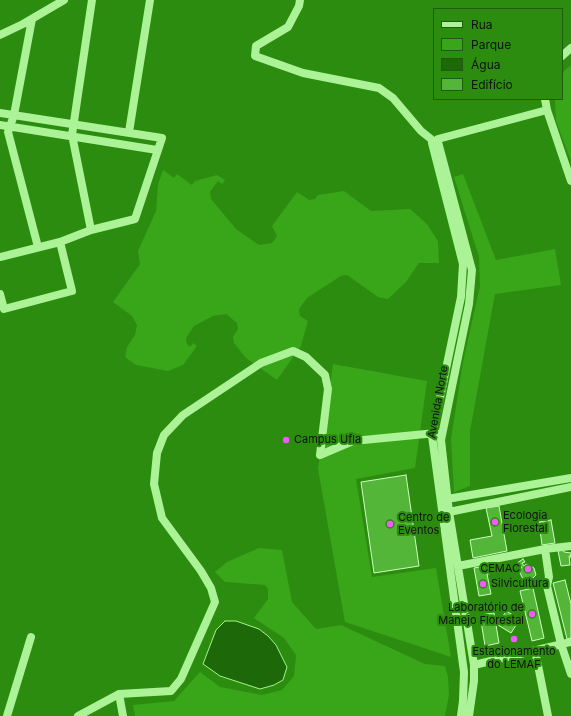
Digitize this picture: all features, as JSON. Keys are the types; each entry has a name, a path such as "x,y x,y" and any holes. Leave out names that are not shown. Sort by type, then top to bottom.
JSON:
{"street":[{"path":"0,35 32,19 64,0"},
{"path":"91,230 72,135 92,0"},
{"path":"129,132 150,0"},
{"path":"300,0 299,6 288,27 256,46 255,56 303,74 379,88 393,98 421,132 434,141 547,110"},
{"path":"32,19 14,115 8,132 38,247"},
{"path":"563,55 571,48"},
{"path":"545,100 547,110 571,180"},
{"path":"0,113 162,138 135,219 91,230 60,242 0,257"},
{"path":"0,125 72,135 157,150"},
{"name":"Avenida Norte","path":"434,141 472,270 469,304 441,440 447,499 473,665 469,716"},
{"name":"Avenida Norte","path":"434,141 463,264 461,297 432,433 450,576 463,662 463,701 461,716"},
{"path":"0,294 4,309 72,291 60,242"},
{"path":"78,716 119,694 171,691 181,679 215,602 211,588 201,571 162,518 154,484 156,453 164,435 183,414 261,363 293,352 306,357 325,375 328,389 320,455 353,441 442,432"},
{"path":"447,499 571,478"},
{"path":"449,512 571,487"},
{"path":"511,489 514,499"},
{"path":"458,566 571,546"},
{"path":"545,550 549,577 547,586 561,644 571,674"},
{"path":"7,716 31,637"},
{"path":"473,665 571,642"},
{"path":"535,650 548,716"},
{"path":"463,662 468,659 473,665"},
{"path":"464,672 469,674 473,665"},
{"path":"119,694 123,716"}],"green space":[{"path":"571,65 571,161 556,121 555,100 563,100 564,71"},
{"path":"163,170 174,178 177,174 192,185 195,181 217,175 225,180 222,184 218,181 210,192 211,199 236,229 259,245 272,243 277,236 272,226 297,192 309,200 315,199 318,195 344,191 371,211 410,209 427,224 438,241 439,263 419,263 406,282 388,299 378,297 347,275 341,276 307,298 299,309 300,316 308,321 301,346 277,380 246,358 234,343 233,337 238,329 237,323 226,314 213,316 194,326 186,338 187,344 190,347 193,343 197,346 183,365 168,371 136,365 125,357 127,347 135,335 137,325 132,316 113,302 140,264 138,251 156,211 158,184"},
{"path":"463,174 496,260 555,249 561,285 495,294 470,431 470,486 454,492 451,439 463,362 480,286 479,257 454,177"},
{"path":"333,364 427,381 415,468 356,479 372,577 436,568 451,657 345,622 318,469"},
{"path":"259,548 282,550 292,602 316,629 341,625 425,664 445,666 448,677 449,695 445,716 135,716 133,705 174,701 200,672 220,687 262,695 282,690 294,676 296,655 284,638 254,618 268,599 268,589 265,585 225,582 215,572 227,562"}],"water":[{"path":"225,621 236,621 259,629 268,636 276,645 287,667 283,680 274,685 260,689 220,676 203,664 216,630"}],"building":[{"name":"Centro de Eventos","path":"406,475 419,566 374,573 361,482"},
{"name":"Ecologia Florestal","path":"499,506 507,551 473,558 470,540 492,536 486,508"},
{"path":"551,520 555,543 542,545 539,522"},
{"path":"563,550 564,552 571,553 569,556 570,565 561,566 558,551"},
{"name":"CEMAC","path":"523,559 525,562 522,563 524,566 526,564 534,568 536,575 531,580 523,579 519,571 522,567 517,563"},
{"name":"Silvicultura","path":"492,565 494,573 487,574 491,594 479,596 474,568"},
{"path":"565,580 571,604 571,638 567,639 553,583"},
{"name":"Laboratório de Manejo Florestal","path":"533,588 544,638 532,641 520,591"},
{"path":"506,611 520,619 511,633 498,625"},
{"path":"494,613 499,643 485,646 480,615"}],"place":[{"name":"Campus Ufla","path":"286,440"},
{"name":"Ecologia Florestal","path":"495,522"},
{"name":"Centro de Eventos","path":"390,524"},
{"name":"CEMAC","path":"528,569"},
{"name":"Silvicultura","path":"483,584"},
{"name":"Laboratório de Manejo Florestal","path":"532,614"},
{"name":"Estacionamento do LEMAF","path":"514,639"}]}
